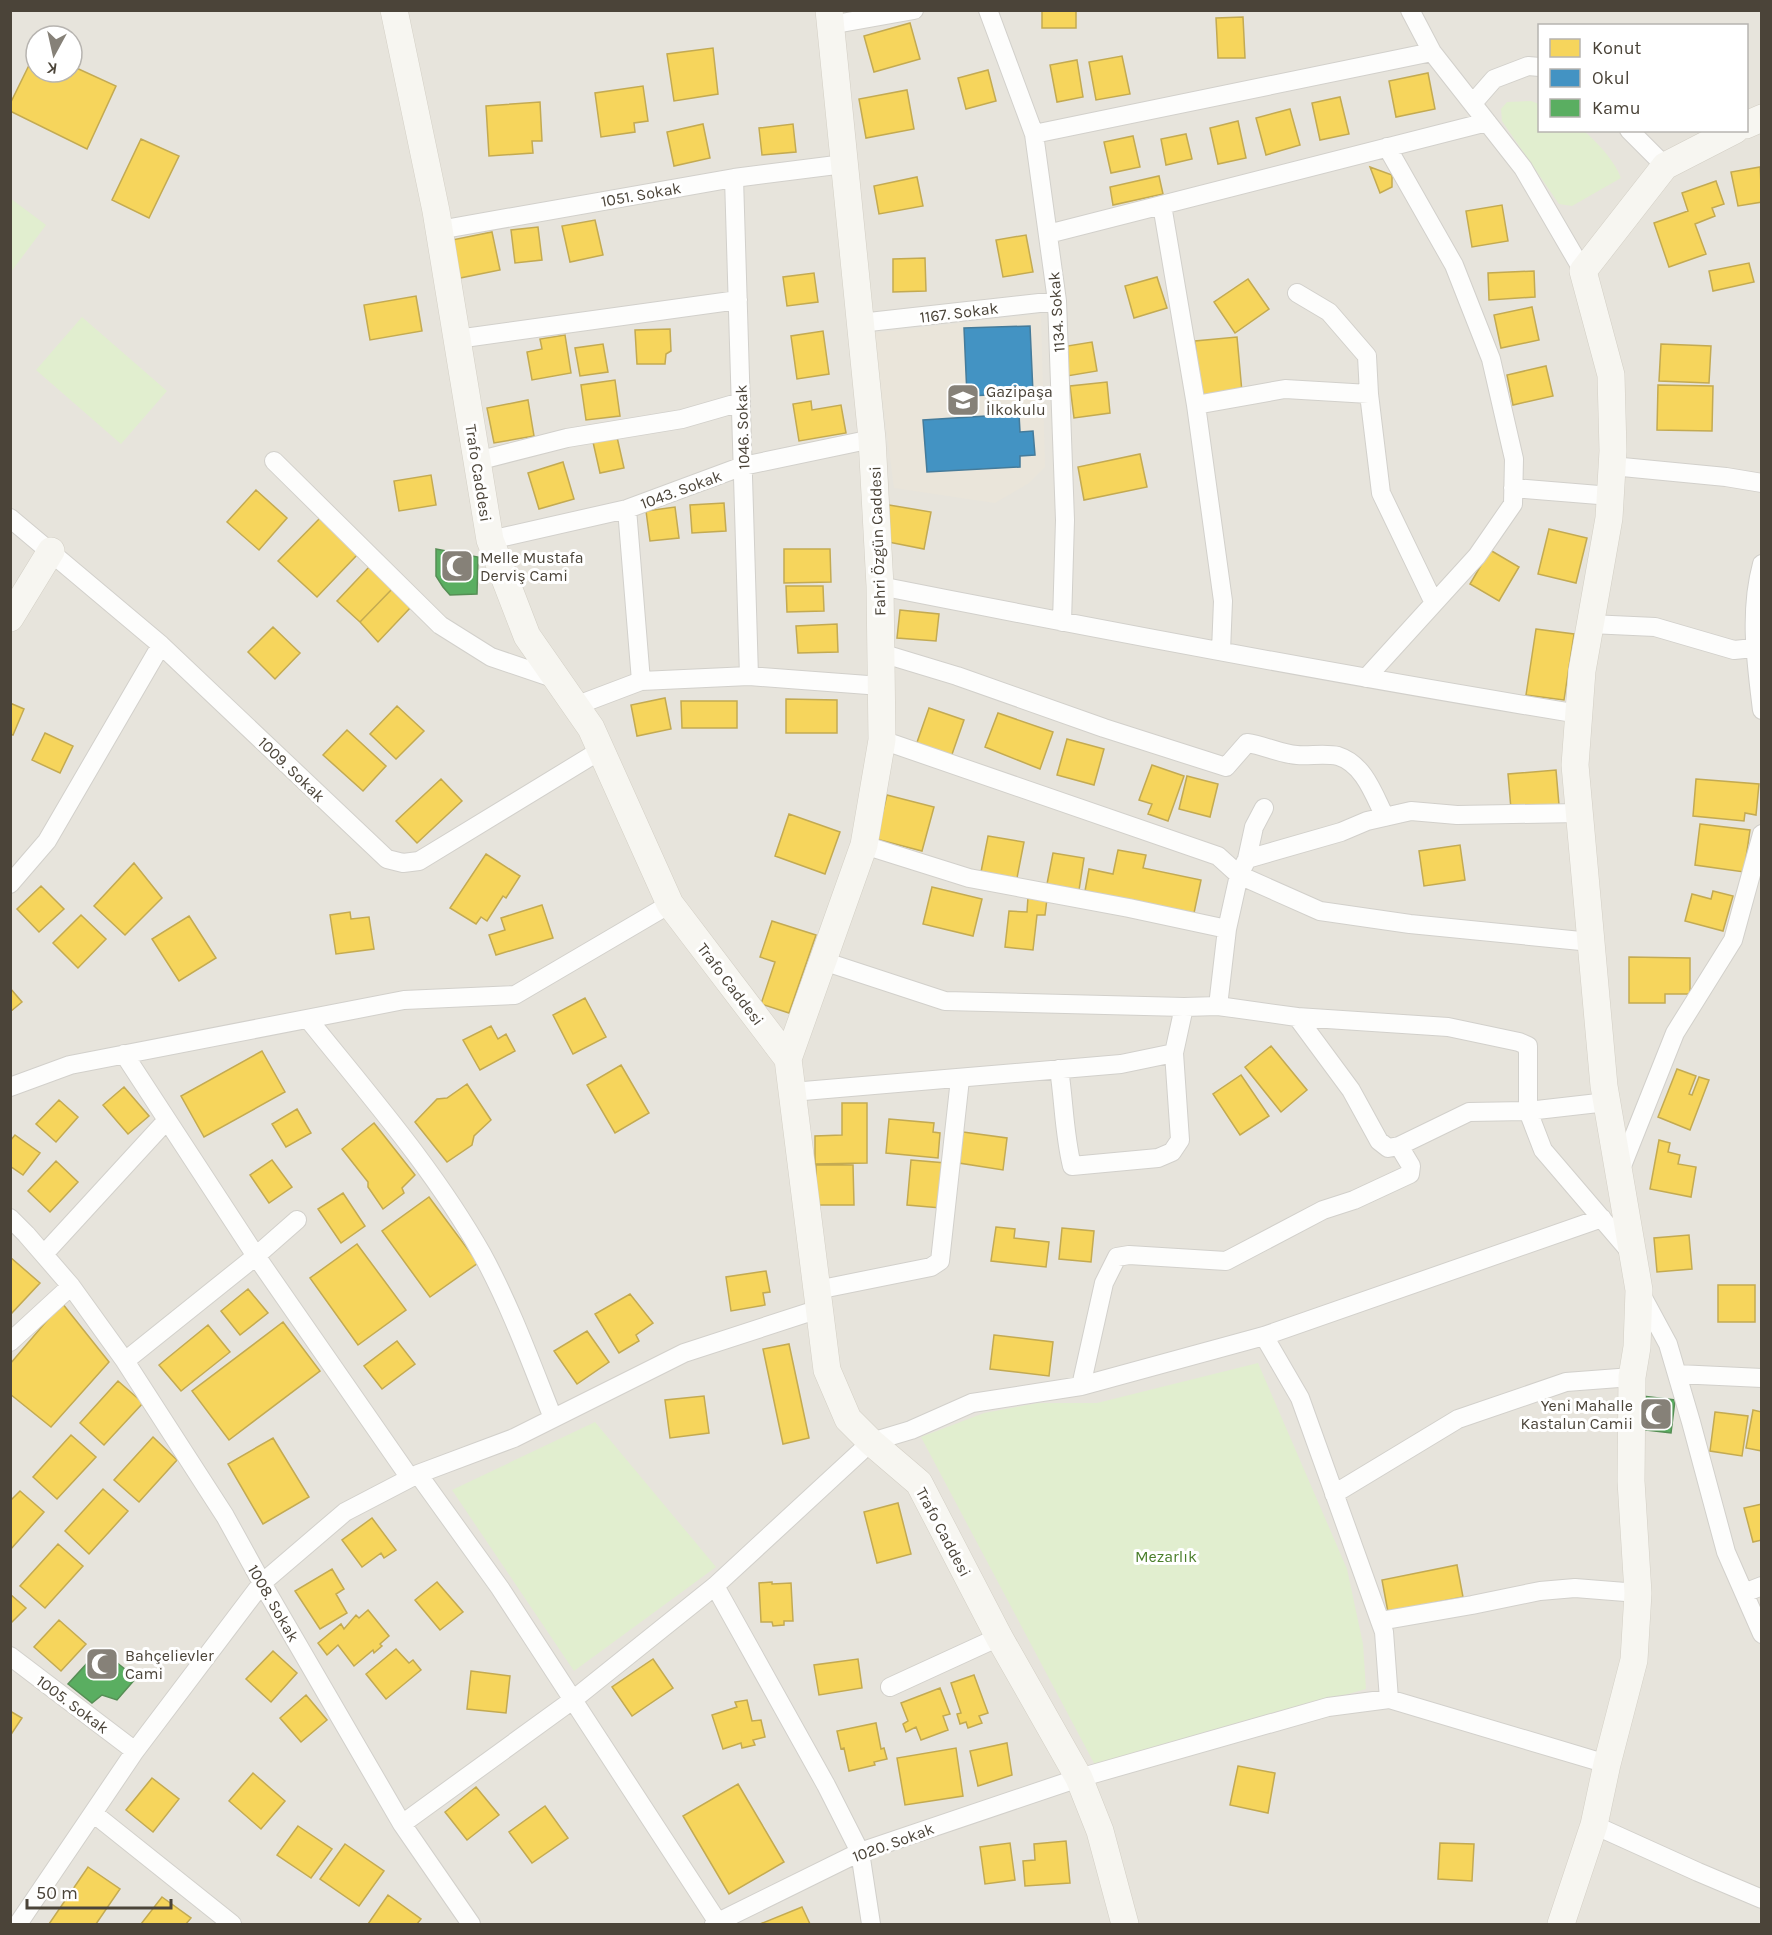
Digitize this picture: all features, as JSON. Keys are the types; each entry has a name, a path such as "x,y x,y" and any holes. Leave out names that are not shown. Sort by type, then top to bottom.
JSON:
{"street":[{"name":"Trafo Caddesi","path":"394,10 439,230 490,540 527,636 591,728 670,904 788,1059 827,1370 848,1419 871,1442 920,1483 999,1637 1079,1778 1100,1831 1125,1924"},
{"path":"830,18 914,10"},
{"name":"1134. Sokak","path":"988,10 1034,134 1057,301 1065,520 1062,622"},
{"path":"1410,10 1432,52 1523,168 1582,271 1611,375 1610,518 1582,671 1575,765 1607,1102 1639,1290 1637,1347 1632,1377 1631,1481 1638,1593 1634,1660 1594,1825 1561,1924"},
{"name":"Fahri Özgün Caddesi","path":"788,1059 864,846 882,740 880,586 872,440 830,18"},
{"path":"1034,134 1432,52"},
{"path":"1473,104 1494,79 1528,66 1538,67"},
{"path":"1048,234 1487,122"},
{"path":"1631,132 1665,166"},
{"path":"1582,271 1665,166 1731,132"},
{"path":"1366,678 1477,556 1513,504 1514,488 1514,459 1491,359 1454,266 1387,147"},
{"name":"1051. Sokak","path":"439,230 734,178 844,164"},
{"name":"1046. Sokak","path":"734,178 749,676"},
{"path":"1162,205 1196,405 1223,601 1221,651"},
{"path":"1297,293 1329,312 1367,356 1369,394 1381,493 1434,603"},
{"path":"457,339 738,300"},
{"name":"1167. Sokak","path":"860,323 1057,301"},
{"path":"1196,405 1285,389 1369,394"},
{"path":"477,461 567,438 682,419 741,402"},
{"name":"1043. Sokak","path":"490,540 627,509 743,466 872,440"},
{"path":"274,461 440,625 491,657 556,679"},
{"path":"1612,466 1726,477 1761,483"},
{"path":"1514,488 1611,496"},
{"path":"627,509 641,681"},
{"name":"1009. Sokak","path":"10,518 51,550 161,645 387,859 403,863 419,861 601,750"},
{"path":"10,618 51,550"},
{"path":"1761,564 1755,588 1754,648 1761,710"},
{"path":"880,586 1366,678 1579,714"},
{"path":"1590,624 1655,627 1734,650 1754,648"},
{"path":"10,884 47,841 161,645"},
{"path":"881,653 957,676 1104,728 1226,767 1247,743 1259,744 1295,755 1338,756 1353,764 1366,779 1385,817"},
{"path":"576,706 641,681 749,676 881,686"},
{"path":"882,740 1218,856 1243,867 1320,910 1410,924 1591,942"},
{"path":"1218,1006 1227,929 1254,827 1264,808"},
{"path":"1243,867 1341,832 1367,820 1411,811 1457,815 1579,813"},
{"path":"1619,1174 1675,1034 1733,940 1761,834"},
{"path":"864,846 969,878 1227,929"},
{"path":"10,1087 70,1065 404,1000 515,995 670,904"},
{"path":"823,962 945,1000 1218,1006 1297,1017 1448,1027 1519,1042 1528,1046 1528,1111 1543,1150 1633,1255"},
{"path":"1059,1069 1068,1150 1072,1166 1158,1158 1172,1152 1180,1140 1174,1053 1184,1007"},
{"path":"1297,1017 1351,1090 1379,1141 1388,1148 1399,1146 1469,1112 1528,1111 1607,1102"},
{"path":"308,1019 430,1172 481,1253 509,1307 554,1418"},
{"path":"792,1092 1121,1064 1174,1053"},
{"path":"124,1054 256,1256 414,1476 501,1588 718,1924"},
{"path":"16,1919 135,1751 262,1583 345,1512 414,1476 514,1438 684,1353 818,1300 931,1267 940,1261 960,1079"},
{"path":"44,1254 167,1120"},
{"path":"1081,1386 1104,1282 1118,1257 1129,1255 1226,1261 1323,1210 1354,1200 1410,1173 1411,1166 1399,1146"},
{"name":"1008. Sokak","path":"10,1218 71,1286 125,1361 225,1516 402,1824 471,1924"},
{"path":"402,1824 574,1699 715,1586 871,1442 911,1430 972,1403 1081,1386 1264,1336 1602,1218"},
{"path":"125,1361 256,1256 297,1220"},
{"path":"10,1342 71,1286"},
{"path":"1639,1290 1668,1344 1726,1552 1761,1634"},
{"path":"1264,1336 1300,1398 1384,1632 1389,1699 1607,1764"},
{"path":"1677,1374 1761,1378"},
{"path":"1334,1494 1458,1419 1566,1382 1632,1377"},
{"path":"715,1586 826,1785 860,1852 871,1924"},
{"path":"1744,1593 1761,1586"},
{"path":"1380,1621 1540,1591 1575,1588 1638,1593"},
{"path":"890,1687 999,1637"},
{"name":"1005. Sokak","path":"10,1656 135,1751"},
{"name":"1020. Sokak","path":"718,1924 860,1852 1079,1778 1328,1707 1389,1699"},
{"path":"93,1813 232,1924"},
{"path":"1594,1825 1761,1899"}],"shaded area":[{"path":"11,11 1761,11 1761,1924 11,1924"},
{"name":"Gazipaşa İlkokulu","path":"1041,314 1045,467 1029,483 995,503 894,488 874,333"}],"green space":[{"path":"1531,101 1538,104 1538,132 1585,132 1605,152 1621,178 1572,206 1559,204 1502,121 1501,109 1507,102"},
{"path":"10,198 46,225 11,272 10,272"},
{"path":"82,317 167,391 121,444 36,370"},
{"name":"Mezarlık","path":"1258,1363 1347,1569 1363,1644 1366,1689 1095,1765 921,1437 984,1413 1038,1403 1097,1403"},
{"path":"595,1422 716,1567 574,1671 452,1490"}],"building: Konut":[{"path":"1042,10 1076,10 1076,28 1042,28"},
{"path":"1243,17 1245,58 1218,58 1216,18"},
{"path":"910,23 920,59 874,72 864,36"},
{"path":"713,48 718,94 674,101 667,54"},
{"path":"1122,56 1130,94 1096,100 1089,62"},
{"path":"1077,60 1083,97 1057,102 1050,65"},
{"path":"988,70 996,101 966,109 958,78"},
{"path":"84,71 116,86 87,149 10,111 10,104 24,75 24,84 84,84"},
{"path":"1428,73 1435,109 1396,117 1389,81"},
{"path":"643,86 648,121 634,123 635,132 601,137 595,93"},
{"path":"907,90 914,129 866,138 859,99"},
{"path":"1340,97 1349,134 1320,140 1312,103"},
{"path":"540,102 542,141 532,141 533,153 489,156 486,106"},
{"path":"1290,109 1300,145 1266,155 1256,118"},
{"path":"1238,121 1246,158 1218,164 1210,128"},
{"path":"703,124 710,158 674,166 667,132"},
{"path":"793,124 796,152 762,155 759,128"},
{"path":"1186,134 1192,159 1166,165 1161,139"},
{"path":"1133,136 1140,167 1111,173 1104,142"},
{"path":"141,139 179,156 149,218 112,200"},
{"path":"1370,167 1392,175 1392,187 1380,193"},
{"path":"1760,167 1762,202 1738,206 1731,172"},
{"path":"1159,176 1163,194 1113,205 1110,187"},
{"path":"917,177 923,206 879,214 874,186"},
{"path":"1716,181 1724,204 1712,208 1715,216 1695,224 1706,254 1669,267 1654,223 1688,211 1682,193"},
{"path":"1502,205 1508,241 1472,247 1466,211"},
{"path":"595,220 603,255 570,262 562,226"},
{"path":"538,227 542,260 515,263 511,230"},
{"path":"492,232 500,270 460,278 452,240"},
{"path":"1026,235 1033,272 1003,277 996,240"},
{"path":"925,258 926,291 893,292 893,259"},
{"path":"1749,263 1754,282 1713,291 1709,271"},
{"path":"1534,271 1535,297 1489,300 1488,273"},
{"path":"814,273 818,302 787,306 783,277"},
{"path":"1157,277 1167,308 1134,318 1125,286"},
{"path":"1248,279 1269,309 1235,333 1214,302"},
{"path":"416,296 422,331 370,340 364,305"},
{"path":"1532,307 1539,340 1501,348 1494,315"},
{"path":"670,329 671,351 666,354 665,364 637,364 635,330"},
{"path":"823,331 829,374 797,379 791,336"},
{"path":"565,335 571,373 532,380 527,352 542,349 540,339"},
{"path":"1237,337 1242,392 1200,396 1195,341"},
{"path":"1092,342 1097,371 1067,376 1061,347"},
{"path":"603,344 608,372 580,376 575,348"},
{"path":"1661,344 1711,346 1709,383 1659,381"},
{"path":"1546,366 1553,396 1513,405 1507,375"},
{"path":"615,380 620,416 586,420 581,385"},
{"path":"1107,382 1110,413 1074,418 1070,386"},
{"path":"1658,385 1713,386 1712,431 1657,430"},
{"path":"528,400 534,436 494,443 487,408"},
{"path":"811,401 812,410 841,405 846,433 799,441 793,404"},
{"path":"617,437 624,468 600,473 593,442"},
{"path":"1140,454 1147,487 1084,500 1078,467"},
{"path":"563,462 574,499 539,509 528,473"},
{"path":"431,475 436,505 399,511 394,481"},
{"path":"256,490 287,518 259,550 227,522"},
{"path":"724,503 726,531 692,533 690,505"},
{"path":"889,505 931,512 924,549 883,541"},
{"path":"675,507 679,538 650,541 646,511"},
{"path":"320,518 358,554 317,597 278,561"},
{"path":"1549,529 1587,538 1576,583 1538,574"},
{"path":"784,549 830,549 831,582 784,583"},
{"path":"1490,550 1519,567 1499,601 1470,584"},
{"path":"370,566 393,588 360,622 337,601"},
{"path":"786,586 823,586 824,611 787,612"},
{"path":"393,588 411,607 378,642 360,622"},
{"path":"900,610 939,614 936,641 897,638"},
{"path":"837,624 838,652 798,653 796,626"},
{"path":"273,627 300,653 275,679 248,652"},
{"path":"1536,629 1574,634 1564,700 1526,695"},
{"path":"665,698 671,729 637,736 631,705"},
{"path":"786,699 837,700 837,733 786,733"},
{"path":"681,701 737,701 737,728 682,728"},
{"path":"10,703 24,709 13,735 10,734"},
{"path":"397,706 424,731 396,759 370,734"},
{"path":"929,708 964,720 950,760 915,748"},
{"path":"998,713 1053,732 1040,769 985,747"},
{"path":"347,730 386,766 363,791 323,755"},
{"path":"45,733 73,746 60,773 32,760"},
{"path":"1067,739 1104,749 1094,785 1057,775"},
{"path":"1152,765 1184,776 1168,821 1148,814 1152,804 1139,800"},
{"path":"1556,770 1559,805 1511,809 1508,774"},
{"path":"1187,776 1218,784 1210,817 1179,809"},
{"path":"441,779 462,801 417,843 396,821"},
{"path":"1696,779 1759,784 1756,815 1745,813 1744,821 1693,816"},
{"path":"887,795 934,807 922,851 876,839"},
{"path":"789,814 840,832 825,874 775,856"},
{"path":"1700,824 1750,830 1744,872 1695,865"},
{"path":"988,836 1024,842 1017,878 981,872"},
{"path":"1460,845 1465,880 1424,886 1419,851"},
{"path":"1118,850 1146,855 1143,868 1201,880 1194,913 1085,891 1089,869 1113,874"},
{"path":"1053,853 1084,858 1079,890 1047,884"},
{"path":"486,854 520,876 506,898 503,896 487,921 481,917 476,924 450,908"},
{"path":"134,863 162,898 125,935 94,906"},
{"path":"41,886 64,909 39,932 17,909"},
{"path":"932,887 982,899 973,936 923,924"},
{"path":"1713,891 1733,896 1723,931 1685,921 1692,894 1711,899"},
{"path":"1028,897 1047,899 1045,915 1037,915 1033,950 1005,947 1009,911 1027,912"},
{"path":"542,905 553,938 496,955 489,935 505,930 501,918"},
{"path":"350,912 351,919 369,917 374,949 336,954 330,915"},
{"path":"81,915 106,939 78,968 53,943"},
{"path":"189,916 216,958 179,981 152,939"},
{"path":"772,921 816,935 789,1013 761,1004 775,962 760,957"},
{"path":"1629,957 1690,958 1690,994 1665,994 1665,1003 1629,1003"},
{"path":"10,988 22,1002 10,1012"},
{"path":"585,998 606,1037 573,1054 553,1015"},
{"path":"491,1026 498,1039 506,1034 515,1051 480,1070 463,1040"},
{"path":"1271,1046 1307,1090 1281,1112 1245,1067"},
{"path":"262,1051 285,1092 204,1137 181,1096"},
{"path":"621,1065 649,1113 615,1133 587,1085"},
{"path":"1677,1069 1696,1076 1689,1094 1692,1095 1699,1077 1709,1080 1690,1130 1658,1117"},
{"path":"1241,1075 1269,1116 1240,1135 1213,1094"},
{"path":"467,1084 491,1120 474,1136 472,1145 447,1162 415,1122 437,1099 447,1098"},
{"path":"124,1087 149,1116 128,1134 103,1105"},
{"path":"59,1100 78,1117 56,1142 36,1124"},
{"path":"842,1103 867,1103 867,1163 815,1164 815,1136 842,1135"},
{"path":"297,1109 311,1133 286,1147 272,1124"},
{"path":"889,1119 934,1123 933,1132 940,1133 938,1158 886,1153"},
{"path":"374,1123 415,1175 402,1188 404,1193 383,1209 368,1187 368,1182 342,1149"},
{"path":"963,1132 1007,1138 1003,1170 959,1163"},
{"path":"15,1135 40,1153 23,1175 10,1166 10,1141"},
{"path":"1659,1140 1670,1143 1668,1152 1680,1155 1678,1164 1696,1167 1691,1197 1650,1189"},
{"path":"272,1160 292,1187 269,1203 250,1175"},
{"path":"911,1160 946,1163 941,1208 907,1205"},
{"path":"56,1161 78,1182 50,1212 28,1191"},
{"path":"816,1165 853,1165 854,1205 816,1205"},
{"path":"343,1193 365,1226 341,1243 318,1209"},
{"path":"429,1197 478,1263 430,1297 382,1231"},
{"path":"996,1227 1015,1229 1014,1238 1049,1242 1046,1267 991,1261"},
{"path":"1062,1228 1094,1231 1091,1262 1059,1259"},
{"path":"1689,1235 1692,1269 1657,1272 1654,1238"},
{"path":"357,1244 406,1310 358,1345 310,1278"},
{"path":"10,1257 40,1283 10,1315"},
{"path":"766,1271 770,1292 763,1293 765,1305 731,1311 726,1277"},
{"path":"1718,1285 1755,1285 1755,1322 1718,1322"},
{"path":"248,1289 268,1313 240,1335 221,1311"},
{"path":"630,1294 653,1323 636,1335 639,1341 619,1353 595,1314"},
{"path":"62,1303 109,1362 51,1427 10,1394 10,1364"},
{"path":"283,1322 320,1371 229,1440 192,1391"},
{"path":"208,1325 230,1352 181,1391 159,1365"},
{"path":"587,1331 609,1362 577,1384 554,1351"},
{"path":"994,1335 1053,1342 1049,1376 990,1369"},
{"path":"397,1341 415,1364 382,1389 364,1366"},
{"path":"789,1344 809,1438 783,1444 763,1349"},
{"path":"118,1381 143,1403 104,1445 80,1423"},
{"path":"704,1396 709,1433 670,1438 665,1400"},
{"path":"1753,1410 1762,1412 1762,1451 1746,1448"},
{"path":"1715,1412 1748,1416 1742,1456 1710,1451"},
{"path":"71,1435 96,1457 57,1499 33,1477"},
{"path":"153,1437 177,1460 139,1502 114,1480"},
{"path":"273,1438 309,1497 263,1524 228,1464"},
{"path":"103,1489 128,1511 89,1554 65,1531"},
{"path":"20,1491 44,1512 10,1550 10,1501"},
{"path":"898,1503 911,1554 877,1563 864,1512"},
{"path":"1762,1504 1762,1540 1753,1542 1744,1508"},
{"path":"372,1518 396,1550 384,1558 381,1553 362,1567 342,1540"},
{"path":"58,1544 83,1566 45,1608 20,1586"},
{"path":"1457,1565 1463,1597 1388,1612 1382,1580"},
{"path":"332,1569 344,1589 336,1594 347,1613 320,1629 295,1591"},
{"path":"437,1582 463,1612 440,1630 415,1600"},
{"path":"772,1582 772,1584 791,1583 793,1621 784,1621 784,1625 773,1626 772,1622 761,1622 759,1583"},
{"path":"10,1594 26,1608 10,1624"},
{"path":"368,1610 389,1636 380,1644 382,1646 374,1653 373,1650 354,1666 338,1645 327,1655 318,1643 341,1624 344,1629 356,1615 359,1618"},
{"path":"59,1620 86,1644 61,1671 34,1647"},
{"path":"396,1649 409,1663 413,1660 421,1670 386,1699 366,1674"},
{"path":"273,1651 297,1673 271,1702 246,1679"},
{"path":"653,1659 673,1688 632,1716 612,1687"},
{"path":"858,1659 862,1688 819,1695 814,1665"},
{"path":"471,1671 510,1676 506,1713 467,1709"},
{"path":"974,1675 988,1713 979,1716 982,1723 968,1728 966,1722 960,1724 957,1714 961,1713 951,1683"},
{"path":"940,1688 950,1714 943,1716 948,1730 921,1740 916,1727 906,1732 903,1724 908,1721 901,1703"},
{"path":"306,1695 327,1720 301,1742 280,1718"},
{"path":"747,1700 752,1721 761,1720 765,1737 753,1740 755,1745 742,1748 741,1743 723,1749 712,1715 737,1707 735,1702"},
{"path":"10,1711 22,1718 10,1736"},
{"path":"876,1723 881,1749 884,1748 887,1759 874,1762 875,1765 849,1771 844,1748 841,1749 837,1731"},
{"path":"1007,1743 1012,1775 978,1786 970,1751"},
{"path":"956,1748 963,1796 905,1805 897,1758"},
{"path":"1238,1766 1275,1773 1268,1813 1230,1805"},
{"path":"253,1773 285,1801 261,1829 229,1801"},
{"path":"152,1778 179,1799 153,1832 126,1810"},
{"path":"738,1784 784,1862 729,1894 683,1816"},
{"path":"476,1787 499,1815 467,1840 445,1812"},
{"path":"545,1806 568,1838 532,1863 509,1832"},
{"path":"298,1826 332,1849 311,1878 277,1855"},
{"path":"1066,1841 1070,1883 1025,1886 1023,1861 1035,1860 1034,1844"},
{"path":"1010,1843 1015,1880 985,1884 980,1847"},
{"path":"1440,1843 1474,1844 1472,1881 1438,1879"},
{"path":"345,1844 384,1871 359,1906 320,1879"},
{"path":"88,1867 120,1889 96,1924 49,1924"},
{"path":"388,1895 421,1919 417,1924 368,1924"},
{"path":"162,1897 191,1918 186,1924 141,1924"},
{"path":"802,1907 810,1924 760,1924"}],"building: Okul":[{"path":"1030,326 1033,393 967,396 964,328"},
{"path":"1019,414 1020,432 1033,431 1035,455 1020,456 1020,467 927,472 923,420"}],"building: Kamu":[{"name":"Melle Mustafa Derviş Cami","path":"436,549 478,557 477,594 450,595 436,576"},
{"name":"Yeni Mahalle Kastalun Camii","path":"1642,1396 1675,1400 1671,1433 1638,1429"},
{"name":"Bahçelievler Cami","path":"100,1649 136,1678 117,1700 102,1695 92,1703 68,1684"}],"place":[{"name":"Gazipaşa İlkokulu","path":"963,400"},
{"name":"Melle Mustafa Derviş Cami","path":"457,566"},
{"name":"Yeni Mahalle Kastalun Camii","path":"1656,1414"},
{"name":"Bahçelievler Cami","path":"102,1664"}]}
